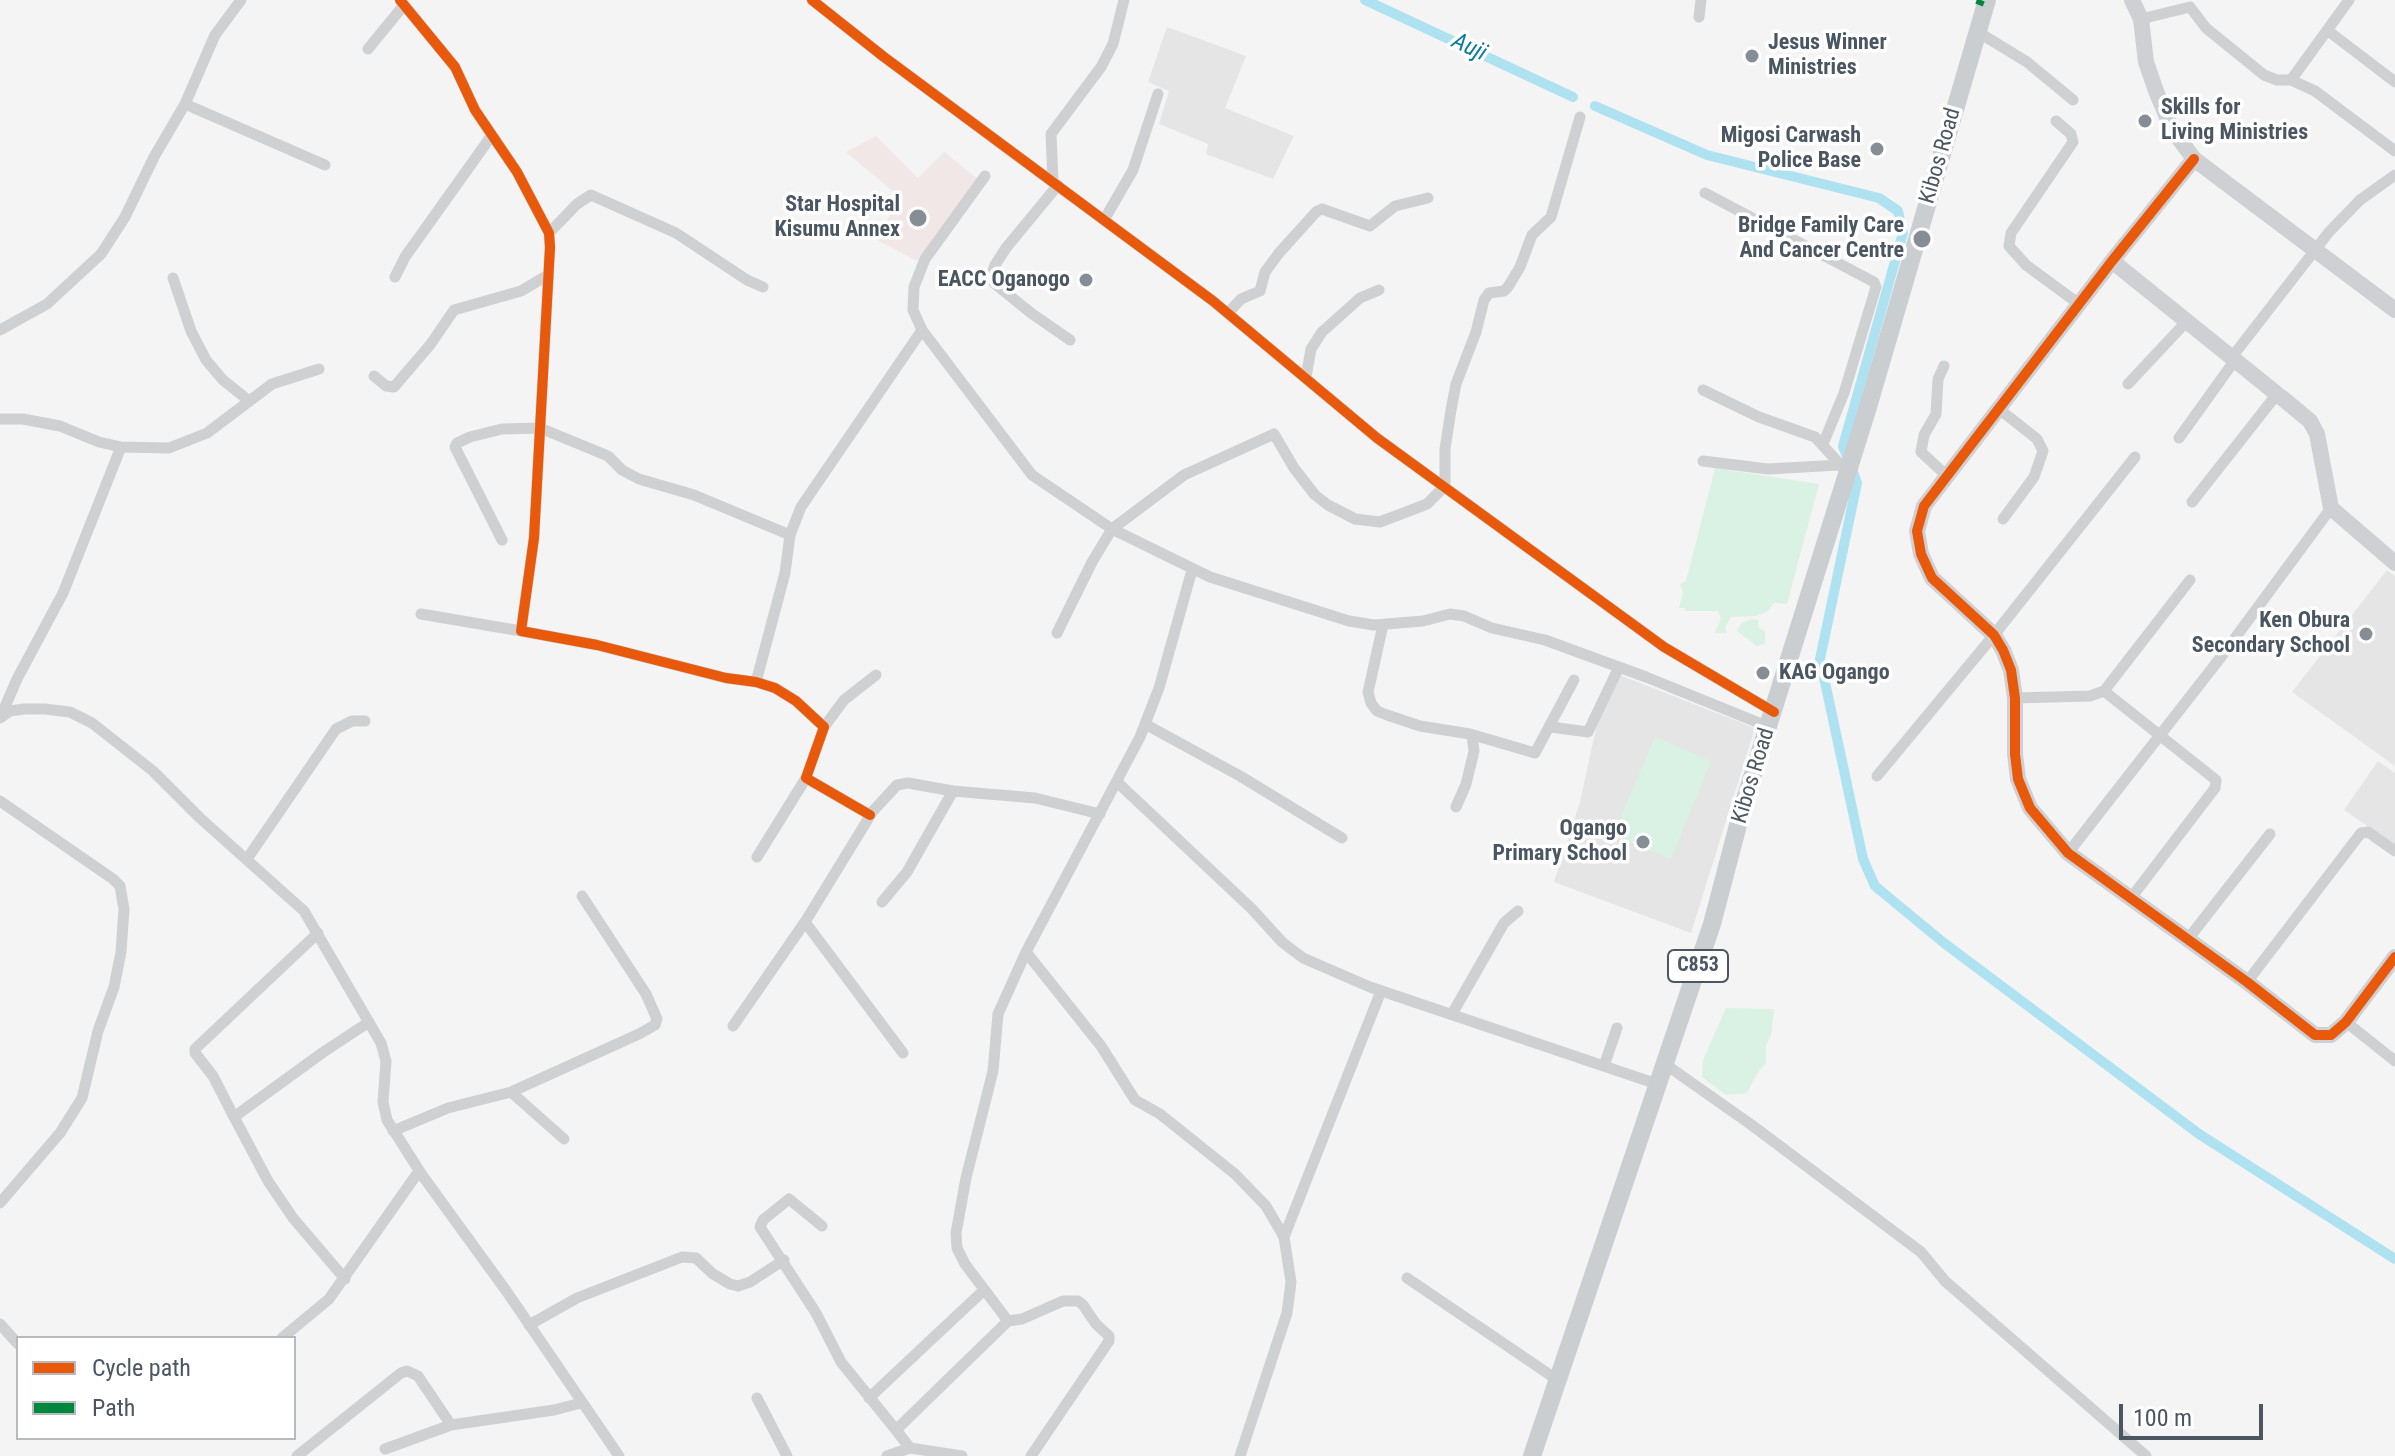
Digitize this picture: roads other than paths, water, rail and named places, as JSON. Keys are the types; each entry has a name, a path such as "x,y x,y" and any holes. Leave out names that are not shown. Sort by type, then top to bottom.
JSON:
{"main road":[{"name":"Kibos Road","path":"1532,1456 1712,924 1743,806 1845,470 1855,446 1978,32 1982,2"}],"street":[{"path":"0,330 47,304 101,254 125,217 154,157 185,104 215,35 241,0"},
{"path":"812,0 1228,313 1377,438 1664,647 1771,719"},
{"path":"1070,340 1031,313 994,283 991,277 1006,248 1055,183 1051,134 1101,67 1113,44 1124,0"},
{"path":"1699,17 1701,0"},
{"path":"2132,0 2141,19 2146,62 2156,91 2172,129 2194,159 2395,310"},
{"path":"2291,80 2349,0"},
{"path":"368,49 402,3 455,67 475,110 517,172 549,233 534,538 521,631"},
{"path":"2141,19 2189,4 2206,28 2264,75 2277,80 2291,80 2315,91 2395,151"},
{"path":"2327,30 2395,82"},
{"path":"1978,32 2027,62 2073,100"},
{"path":"1104,220 1133,170 1158,94"},
{"path":"185,104 325,165"},
{"path":"1057,633 1112,529 1184,475 1274,434 1315,495 1355,519 1380,522 1427,504 1445,486 1445,449 1456,384 1476,332 1484,300 1489,293 1504,291 1508,287 1520,267 1532,235 1551,217 1580,117"},
{"path":"2056,121 2071,134 2073,142 2011,233 2009,246 2026,265 2079,304"},
{"path":"395,277 405,257 492,135"},
{"path":"2194,159 1924,506 1917,531 1921,554 1932,578 1994,635 2011,670 2018,779 2030,808 2068,853 2315,1035 2331,1035 2346,1022 2395,957"},
{"path":"2179,438 2233,358 2314,249 2360,200 2395,175"},
{"path":"985,176 935,243 916,278 912,294 913,310 922,330 1032,475 1112,529 1192,570 1349,621 1383,625 1450,614 1464,616 1492,628 1545,640 1771,719"},
{"path":"1705,193 1874,282 1876,287 1844,393 1823,444"},
{"path":"549,233 577,204 591,195 676,233 747,280 763,287"},
{"path":"1228,313 1241,299 1260,291 1265,272 1317,211 1322,209 1370,226 1395,206 1428,198"},
{"path":"2112,261 2310,421 2317,434 2331,508 2395,563"},
{"path":"374,376 386,386 394,387 430,345 454,310 521,291 548,275"},
{"path":"173,278 191,331 206,360 223,380 248,400"},
{"path":"1306,377 1311,349 1322,332 1368,292 1379,290"},
{"path":"2128,384 2187,321"},
{"path":"756,682 785,573 790,535 801,507 922,330"},
{"path":"1944,366 1938,379 1936,414 1924,435 1921,452 1947,476"},
{"path":"0,419 23,419 60,426 99,442 121,447 169,448 207,433 272,384 319,369"},
{"path":"1703,390 1759,417 1802,432 1823,444 1845,470"},
{"path":"2192,502 2279,395"},
{"path":"1999,409 2037,439 2043,451 2034,477 2003,519"},
{"path":"502,540 455,447 470,437 502,429 540,428 608,456 622,470 639,479 694,495 790,535"},
{"path":"0,717 84,545 121,447"},
{"path":"1877,776 2135,457"},
{"path":"1703,461 1768,469 1845,470"},
{"path":"2068,853 2331,508"},
{"path":"1008,1321 983,1291 957,1248 956,1233 966,1178 993,1071 998,1014 1026,952 1145,724 1164,673 1192,570"},
{"path":"2015,698 2090,696 2104,691 2190,580"},
{"path":"421,614 597,645 726,678 756,682 775,688 796,701 824,727"},
{"path":"1383,625 1368,692 1377,711 1409,722 1472,735 1535,753 1574,680"},
{"path":"1551,727 1588,732 1619,667"},
{"path":"757,857 806,778 824,727 844,700 876,675"},
{"path":"2104,691 2212,774 2216,784 2131,898"},
{"path":"0,717 10,711 45,709 70,712 92,723 153,771 200,818 298,904 318,933 385,1053 384,1110 393,1131 619,1456"},
{"path":"247,859 336,729 352,721 365,721"},
{"path":"1145,724 1240,776 1342,838"},
{"path":"1456,807 1466,784 1474,751 1472,735"},
{"path":"806,778 870,815"},
{"path":"1117,782 1252,909 1282,942 1303,958 1344,978 1657,1084"},
{"path":"733,1026 805,922 870,815 889,791 902,783 1035,798 1100,814"},
{"path":"882,902 913,863 953,791"},
{"path":"0,801 113,879 120,886 124,909 121,952 114,987 98,1031 82,1098 60,1133 0,1203"},
{"path":"2247,982 2361,833 2368,832 2395,851"},
{"path":"2188,939 2270,834"},
{"path":"393,1131 448,1108 511,1092 655,1025 657,1019 646,994 582,896"},
{"path":"1452,1014 1504,923 1518,911"},
{"path":"805,922 903,1053"},
{"path":"318,933 195,1049 195,1053 213,1076 268,1181 293,1218 345,1279"},
{"path":"1026,952 1101,1046 1135,1100 1170,1121 1235,1174 1266,1206 1284,1237 1291,1282 1287,1313 1240,1456"},
{"path":"1284,1237 1381,991"},
{"path":"234,1117 369,1022"},
{"path":"2346,1022 2395,1061"},
{"path":"1604,1066 1617,1028"},
{"path":"1665,1064 1921,1252 1945,1281 2146,1456"},
{"path":"511,1092 564,1139"},
{"path":"285,1336 319,1310 345,1279 419,1171"},
{"path":"822,1226 789,1199 760,1223 762,1233 784,1260 841,1362 910,1448"},
{"path":"529,1325 577,1298 682,1257 696,1258 713,1274 738,1286 750,1282 784,1260"},
{"path":"1407,1278 1559,1381"},
{"path":"869,1398 983,1291"},
{"path":"896,1430 1008,1321 1022,1319 1071,1300 1083,1305 1109,1336 1109,1341 1031,1456"},
{"path":"0,1324 16,1342"},
{"path":"297,1456 407,1371 418,1376 451,1425"},
{"path":"757,1398 787,1456"},
{"path":"385,1449 451,1425 581,1403"},
{"path":"887,1456 910,1448 962,1456"}],"waterway":[{"name":"Auji","path":"1365,0 1573,97"},
{"path":"1595,106 1707,155 1879,198 1898,211 1903,233 1843,446 1857,483 1820,659 1863,859 1875,886 1944,943 2199,1134 2395,1259"}],"place":[{"name":"Jesus Winner Ministries","path":"1752,56"},
{"name":"Skills for Living Ministries","path":"2145,121"},
{"name":"Migosi Carwash Police Base","path":"1877,149"},
{"name":"Star Hospital Kisumu Annex","path":"918,218"},
{"name":"Bridge Family Care And Cancer Centre","path":"1922,239"},
{"name":"EACC Oganogo","path":"1086,280"},
{"name":"Ken Obura Secondary School","path":"2366,634"},
{"name":"KAG Ogango","path":"1763,673"},
{"name":"Ogango Primary School","path":"1643,842"}]}
